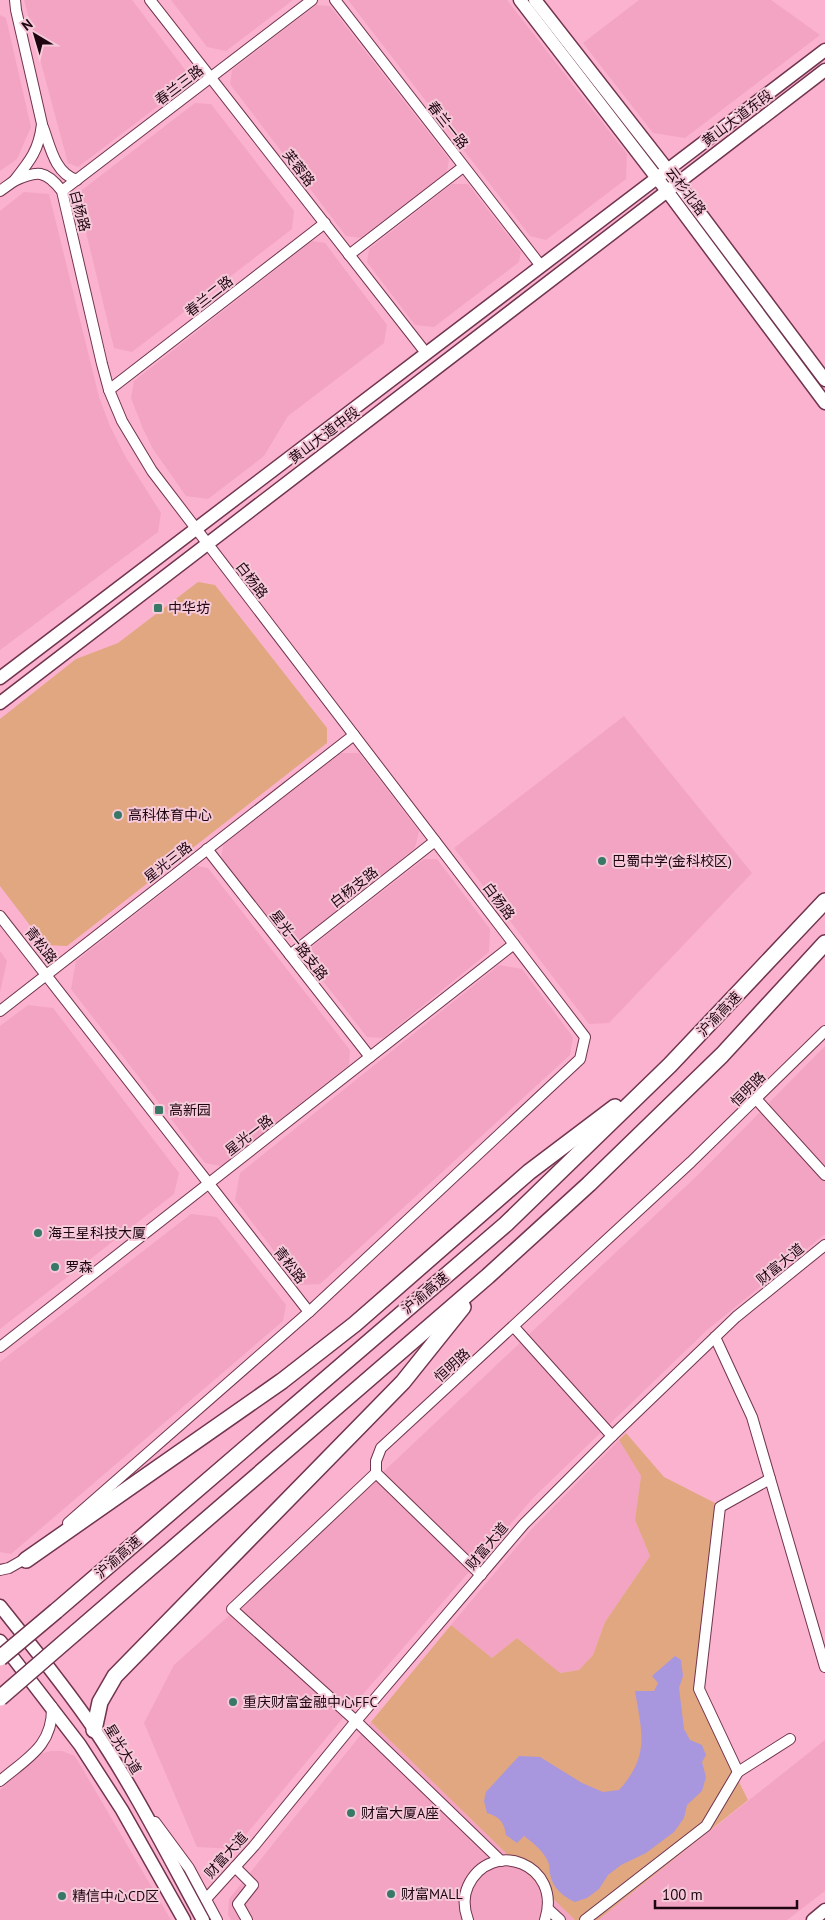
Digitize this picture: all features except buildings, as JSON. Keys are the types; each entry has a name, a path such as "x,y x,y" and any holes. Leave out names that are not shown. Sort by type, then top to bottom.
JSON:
{"highway":[{"name":"沪渝高速","path":"0,1658 506,1224 670,1065 825,901"},
{"name":"沪渝高速","path":"0,1698 488,1276 589,1184 722,1055 825,943"},
{"path":"26,1560 282,1382 355,1324 529,1172 670,1065"},
{"path":"94,1730 100,1702 115,1676 402,1382 488,1276"}],"main road":[{"name":"云杉北路","path":"520,0 661,173 825,380"},
{"name":"云杉北路","path":"535,0 661,173"},
{"name":"黄山大道东段","path":"661,173 825,50"},
{"name":"黄山大道东段","path":"672,187 825,70"},
{"name":"黄山大道中段","path":"0,678 661,173"},
{"name":"云杉北路","path":"672,187 825,403"},
{"name":"黄山大道中段","path":"0,703 672,187"},
{"name":"星光大道","path":"0,1606 64,1687 94,1730 139,1803 203,1920"},
{"path":"0,1641 52,1706 80,1745 122,1810 184,1920"},
{"path":"813,1920 825,1910"}],"street":[{"name":"白杨路","path":"10,0 15,5 42,124 60,170 68,178 76,180"},
{"name":"芙蓉路","path":"150,0 426,353"},
{"name":"春兰三路","path":"62,191 312,0"},
{"name":"春兰一路","path":"335,0 541,266"},
{"name":"白杨路","path":"14,181 40,142 42,124"},
{"path":"350,255 463,166"},
{"name":"白杨路","path":"14,181 37,172 50,178 62,191 109,390 122,421 139,452 207,544 585,1037 580,1059 309,1312"},
{"path":"0,192 14,181"},
{"name":"春兰二路","path":"109,390 325,223"},
{"name":"星光三路","path":"0,1011 354,735"},
{"name":"白杨支路","path":"290,955 435,841"},
{"name":"星光一路支路","path":"207,849 370,1057"},
{"name":"青松路","path":"0,916 309,1312"},
{"name":"星光一路","path":"0,1347 514,944"},
{"name":"恒明路","path":"376,1473 376,1461 381,1448 514,1327 756,1100 825,1031"},
{"path":"756,1100 825,1176"},
{"name":"财富大道","path":"206,1899 524,1524 736,1317 825,1245"},
{"path":"0,1570 26,1560 309,1312"},
{"path":"514,1327 612,1436"},
{"path":"715,1337 752,1417 825,1667"},
{"path":"481,1575 376,1473 232,1609 356,1721 501,1861"},
{"path":"738,1772 699,1689 720,1507 770,1479"},
{"path":"0,1781 44,1742 52,1722 52,1706"},
{"path":"585,1920 706,1826 738,1772 790,1739"},
{"path":"139,1803 190,1868 217,1920"},
{"path":"468,1920 464,1905 466,1891 472,1879 481,1869 494,1862 508,1860 522,1863 534,1870 543,1881 548,1895 548,1909 545,1920"},
{"path":"235,1867 253,1885 238,1904 247,1920"},
{"path":"548,1909 560,1920"}],"shaded area":[{"path":"24,0 132,0 186,71 183,87 78,167 68,163"},
{"path":"171,0 293,0 226,51 207,47"},
{"path":"348,0 507,0 627,154 626,179 546,240 530,236"},
{"path":"639,0 771,0 820,35 685,138 653,133 583,43"},
{"path":"316,5 330,6 449,159 447,172 362,238 346,236 230,84 232,70"},
{"path":"0,15 6,18 31,127 17,159 0,171"},
{"path":"195,103 211,104 294,211 292,229 132,352 114,348 79,203 82,190"},
{"path":"452,184 468,184 521,252 519,262 434,327 415,325 367,262 369,249"},
{"path":"24,192 49,194 99,397 110,426 125,456 161,513 158,532 0,650 0,211"},
{"path":"312,241 325,243 387,325 384,343 288,416 264,456 208,499 186,496 153,449 143,429 131,398 134,381"},
{"name":"高科体育中心","path":"198,582 215,585 327,728 327,743 67,946 45,945 0,886 0,719 76,659 118,643"},
{"name":"巴蜀中学(金科校区)","path":"624,716 752,873 609,1023 589,1024 454,848"},
{"path":"341,753 359,753 419,831 415,848 302,939 282,938 221,860 223,845"},
{"path":"424,859 437,859 490,929 489,952 383,1038 367,1037 308,962 310,948"},
{"path":"197,866 208,868 350,1050 349,1065 221,1166 205,1163 71,989 76,961"},
{"path":"0,951 7,961 0,992"},
{"path":"499,965 522,969 573,1037 570,1055 320,1284 300,1285 235,1200 240,1173"},
{"path":"28,1005 53,1008 179,1173 174,1194 0,1329 0,1026"},
{"path":"825,1046 825,1234 707,1330 534,1497 357,1701 234,1849 197,1847 144,1723 174,1665 380,1475 702,1171"},
{"path":"191,1214 217,1217 286,1305 283,1321 11,1554 0,1552 0,1362"},
{"path":"626,1433 664,1477 717,1504 693,1690 748,1800 598,1920 575,1920 371,1722 451,1625 492,1658 517,1638 560,1673 579,1670 593,1655 605,1622 650,1556 635,1520 641,1476 619,1440"},
{"path":"619,1440 641,1476 635,1520 650,1556 605,1622 593,1655 579,1670 559,1673 517,1638 492,1658 451,1625 530,1531"},
{"path":"675,1656 681,1660 683,1676 679,1688 684,1729 690,1740 702,1745 706,1755 702,1762 706,1777 702,1791 687,1805 684,1818 674,1832 646,1853 621,1865 608,1875 599,1889 587,1898 575,1902 562,1894 556,1887 551,1879 549,1863 538,1847 524,1836 517,1843 506,1835 501,1821 487,1813 484,1801 486,1792 519,1756 540,1757 582,1783 603,1792 619,1790 629,1778 640,1755 640,1719 635,1691 654,1691 658,1683 652,1676"},
{"path":"371,1722 575,1920 231,1920 228,1915 229,1899"},
{"path":"825,1740 825,1891 787,1920 598,1920"},
{"path":"62,1751 75,1756 171,1920 0,1920 0,1790 40,1754"}],"place":[{"name":"中华坊","path":"158,608"},
{"name":"高科体育中心","path":"118,815"},
{"name":"巴蜀中学(金科校区)","path":"602,861"},
{"name":"高新园","path":"159,1110"},
{"name":"海王星科技大厦","path":"38,1233"},
{"name":"罗森","path":"55,1267"},
{"name":"重庆财富金融中心FFC","path":"233,1702"},
{"name":"财富大厦A座","path":"351,1813"},
{"name":"财富MALL","path":"391,1894"},
{"name":"精信中心CD区","path":"62,1896"}]}
